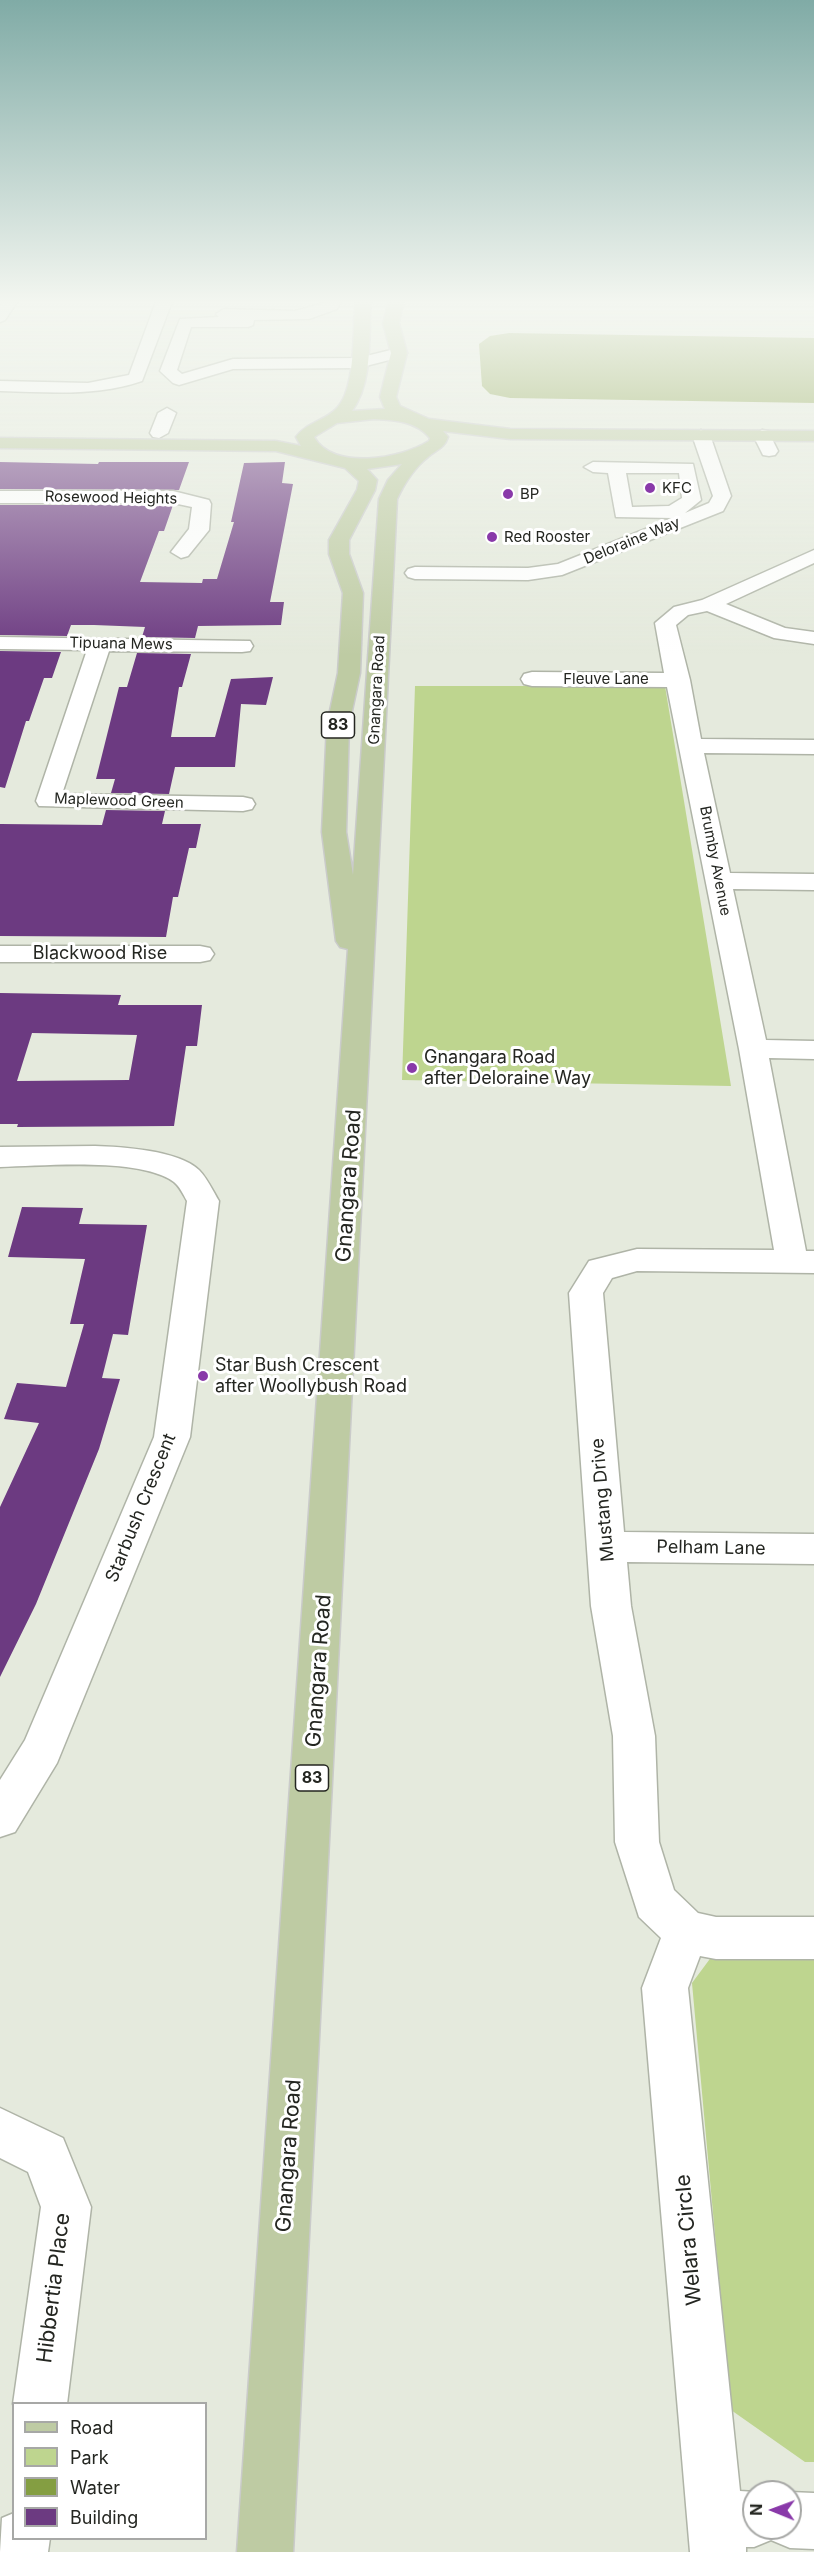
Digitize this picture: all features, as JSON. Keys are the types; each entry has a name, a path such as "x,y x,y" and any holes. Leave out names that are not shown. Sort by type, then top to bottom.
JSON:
{"main road":[{"name":"83","path":"332,418 310,429 305,437 307,445 315,452 339,460"},
{"path":"0,431 262,433 345,418"},
{"path":"408,418 426,424 510,434 765,443 814,436"},
{"path":"424,454 437,444 439,437 426,424"},
{"path":"473,448 592,458 704,442"},
{"path":"0,443 276,446 339,460 386,463 453,450"},
{"path":"765,443 814,452"},
{"name":"Gnangara Road","path":"265,2552 388,499 397,480 424,454"},
{"name":"Gnangara Road","path":"339,460 368,480 366,490 339,540 339,554 353,593 349,673 338,725 334,832 359,1005"}],"street":[{"path":"159,433 164,418"},
{"name":"Deloraine Way","path":"414,573 540,573 562,569 716,507 722,496 704,442"},
{"path":"592,458 616,467"},
{"path":"592,458 598,491"},
{"name":"Rosewood Heights","path":"0,497 173,497 191,500 202,504 199,530 181,552"},
{"path":"616,531 636,539"},
{"name":"Brumby Avenue","path":"803,1262 753,1049 665,623 681,611 709,604 814,556"},
{"path":"709,604 781,634 814,638"},
{"name":"Tipuana Mews","path":"0,643 242,645"},
{"name":"Maplewood Green","path":"100,644 48,801 243,804"},
{"name":"Fleuve Lane","path":"532,679 678,680"},
{"path":"692,746 814,747"},
{"path":"719,881 814,882"},
{"name":"Blackwood Rise","path":"0,954 200,954"},
{"path":"753,1049 814,1050"},
{"name":"Starbush Crescent","path":"0,1157 122,1158 158,1163 186,1175 203,1201 172,1437 42,1750 0,1818"},
{"name":"Mustang Drive","path":"686,1932 655,1902 637,1842 634,1736 611,1606 586,1293 602,1269 637,1260 803,1262"},
{"name":"Pelham Lane","path":"607,1547 814,1549"},
{"path":"686,1932 716,1938 814,1938"},
{"name":"Welara Circle","path":"686,1932 664,1988 729,2530"},
{"name":"Hibbertia Place","path":"0,2132 46,2155 66,2207 40,2402"}],"green space":[{"path":"415,686 665,686 731,1086 402,1080"},
{"path":"718,1948 814,1948 814,2462 805,2462 731,2410 692,1983"}],"building":[{"path":"0,462 98,464 99,462 189,462 179,490 0,489"},
{"path":"285,462 282,483 293,484 270,602 284,602 281,625 198,626 195,638 142,637 145,627 94,625 71,625 67,636 0,635 0,505 173,505 164,531 159,531 140,582 202,583 203,579 217,579 234,522 231,522 244,463"},
{"path":"0,651 61,652 52,678 44,678 29,721 26,721 5,788 0,787"},
{"path":"137,653 191,654 182,687 179,687 171,737 215,737 231,679 273,677 266,705 241,704 235,767 175,767 169,794 111,793 115,779 96,779 119,687 127,687"},
{"path":"106,810 165,811 162,824 201,824 196,848 189,848 178,897 173,897 166,937 0,936 0,824 102,825"},
{"path":"0,993 121,995 118,1005 202,1005 197,1046 186,1046 174,1126 17,1127 18,1124 0,1124","holes":["32,1033 137,1035 129,1080 17,1081"]},
{"path":"22,1207 83,1208 79,1224 147,1225 128,1335 113,1334 102,1378 120,1379 99,1449 36,1604 0,1677 0,1507 39,1423 4,1419 17,1383 66,1387 84,1324 70,1324 85,1259 8,1257"}],"place":[{"name":"KFC","path":"650,488"},
{"name":"BP","path":"508,494"},
{"name":"Red Rooster","path":"492,537"},
{"name":"Gnangara Road after Deloraine Way","path":"412,1068"},
{"name":"Star Bush Crescent after Woollybush Road","path":"203,1376"}]}
